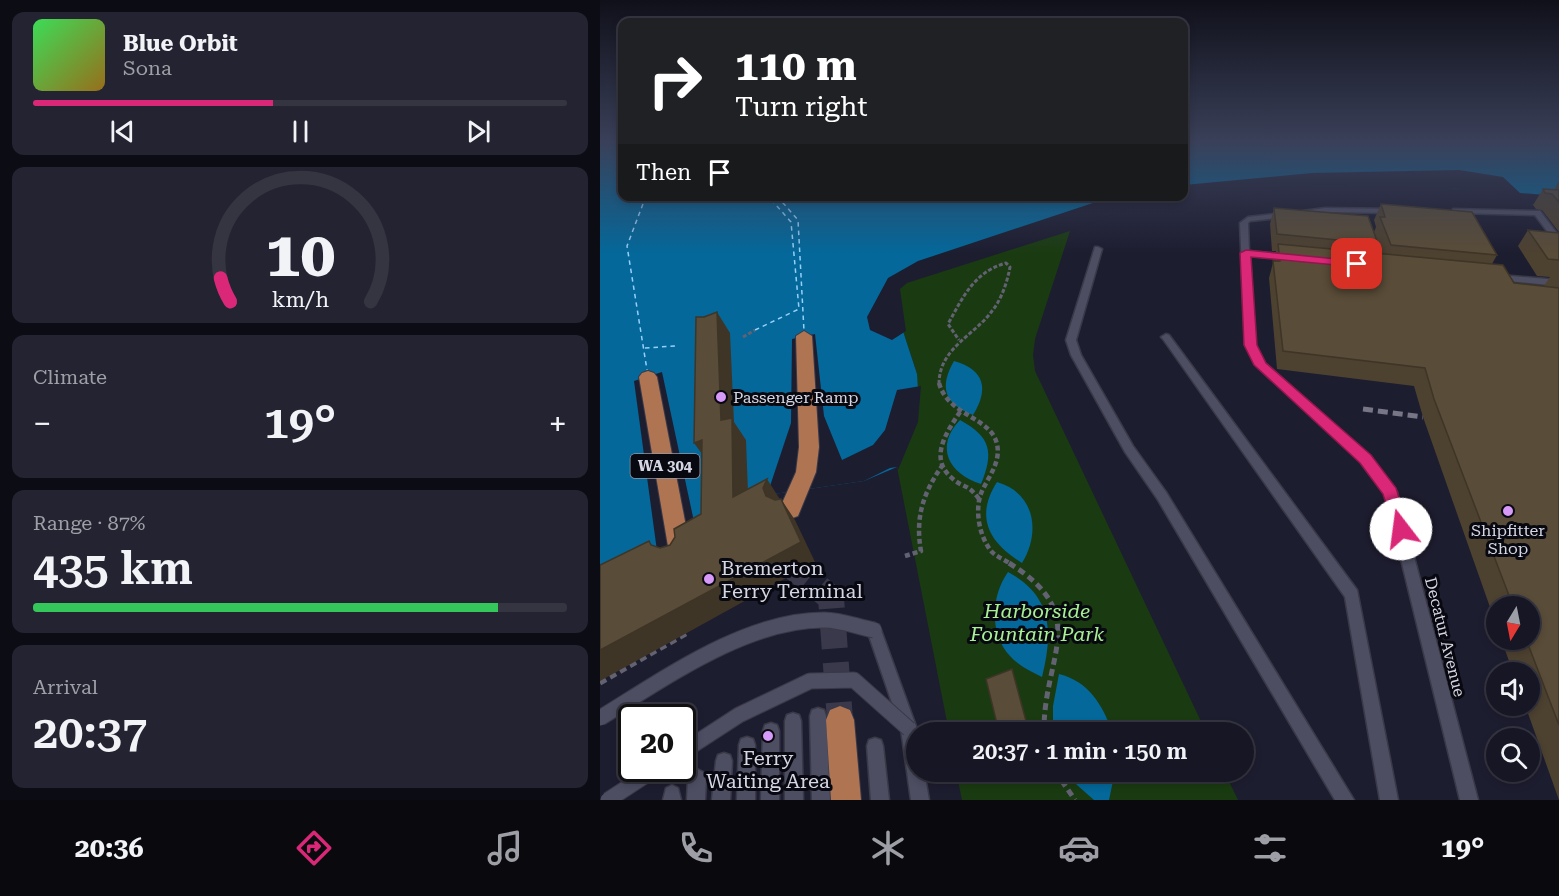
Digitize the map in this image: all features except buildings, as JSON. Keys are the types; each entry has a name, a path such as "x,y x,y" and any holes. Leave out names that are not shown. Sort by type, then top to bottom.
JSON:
{"highway":[{"path":"790,510 806,472 809,447 804,336"},
{"name":"WA 304","path":"648,376 681,556"},
{"path":"829,718 846,800"}],"lane":[{"name":"Decatur Avenue","path":"1407,211 1362,216 1324,210 1248,219 1244,223 1250,345 1261,365 1365,459 1391,492 1469,800"},
{"path":"1442,211 1468,216 1537,213 1559,241"},
{"path":"1098,249 1071,340 1076,355 1129,449 1162,496 1344,800"},
{"path":"1246,253 1301,258"},
{"path":"1500,269 1506,278"},
{"path":"1494,277 1559,284"},
{"path":"1166,338 1352,595 1389,800"},
{"path":"600,718 695,661 777,624 824,620 874,630 907,722"},
{"path":"696,743 739,715 810,681 854,680 906,726"},
{"path":"821,800 829,718"},
{"path":"793,721 794,800"},
{"path":"770,800 771,731"},
{"path":"746,800 747,745"},
{"path":"874,746 880,800"},
{"path":"721,800 723,761"},
{"path":"696,800 697,778"},
{"path":"608,800 636,782"},
{"path":"917,782 920,800"}],"path":[{"path":"959,340 948,324 966,293 980,273 992,265 1006,263 1010,267 1009,276 993,310 959,340 940,370 939,385 947,400 960,412 992,433 997,442 994,473 979,499 980,525 991,551 1041,585 1055,608 1057,634 1043,722"},
{"path":"743,337 755,330"},
{"path":"960,412 945,435 939,450 942,466 955,481 970,487 979,499"},
{"path":"905,556 921,551 916,530 926,487 942,466"},
{"path":"600,683 692,630"},
{"path":"1063,782 1075,800"}],"green space":[{"name":"Harborside Fountain Park","path":"1071,228 1035,339 1033,355 1035,371 1201,722 947,722 897,467 917,374 902,328 897,288 905,280"},
{"path":"958,782 1229,782 1238,800 962,800"}],"water":[{"path":"600,179 618,179 618,201 1138,201 912,277 897,288 902,328 917,374 918,390 897,467 864,481 767,495 600,577"},
{"path":"1188,179 1559,179 1559,206 1528,204 1521,195 1502,191 1316,181 1234,195 1188,197"},
{"path":"954,361 972,370 981,382 981,397 973,415 956,406 947,394 947,379"},
{"path":"960,420 978,433 987,446 988,463 981,484 961,474 949,458 948,440"},
{"path":"997,482 1010,487 1020,495 1031,515 1031,539 1022,563 1001,547 989,528 986,518 987,507"},
{"path":"1008,572 1034,592 1046,617 1048,645 1042,677 1013,660 998,637 996,603 998,592"},
{"path":"1059,674 1069,677 1086,688 1099,704 1108,722 1053,722 1053,706"},
{"path":"1075,782 1113,782 1109,800 1094,800"}],"pier":[{"path":"1244,179 1505,179 1520,193 1559,196 1559,206 1528,204 1520,198 1463,189 1316,184 1235,198 1188,200 1188,185"},
{"path":"1099,201 1168,201 1145,202 1073,230 907,283 900,289 906,331 892,340 870,330 867,317 888,278 918,261"},
{"path":"815,334 824,416 842,460 873,445 885,430 897,390 921,386 918,422 898,470 897,467 890,468 864,481 767,495 791,423 792,339"},
{"path":"662,372 696,531 657,551 634,381"}],"ferry route":[{"path":"644,201 627,246 647,370"},
{"path":"755,330 799,309 791,222 772,201"},
{"path":"781,201 798,220 804,331"},
{"path":"645,348 675,346"}],"tunnel":[{"path":"780,556 790,564"},
{"path":"788,563 831,598 840,720"}],"railway":[{"path":"1363,409 1423,417"}],"place":[{"name":"Passenger Ramp","path":"721,397"},
{"name":"Shipfitter Shop","path":"1508,511"},
{"name":"Bremerton Ferry Terminal","path":"709,579"},
{"name":"Ferry Waiting Area","path":"768,736"}],"route":[{"path":"1357,264 1246,253 1250,345 1261,365 1365,459 1391,492 1401,529"}]}
